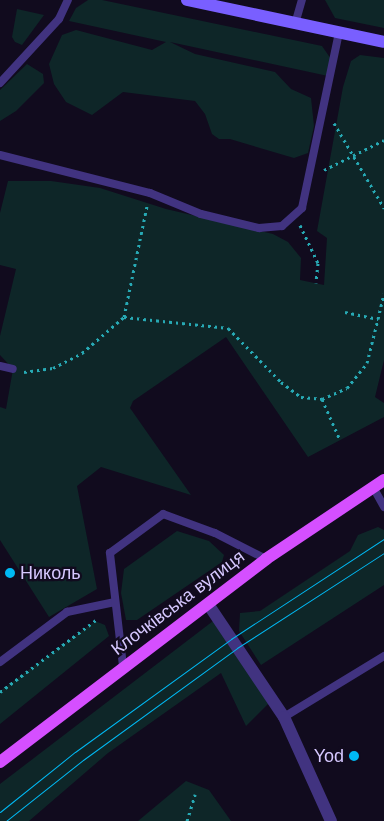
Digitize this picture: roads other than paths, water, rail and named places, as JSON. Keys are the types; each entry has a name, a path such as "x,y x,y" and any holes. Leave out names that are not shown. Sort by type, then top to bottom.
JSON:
{"main road":[{"name":"Клочківська вулиця","path":"0,762 122,666 208,604 266,559 384,480"}],"street":[{"path":"187,0 384,42"},
{"path":"208,604 284,717 331,821"}],"lane":[{"path":"0,83 59,19 68,0"},
{"path":"295,24 302,0"},
{"path":"0,155 150,193 201,214 259,228 282,226 302,208 325,108 339,33"},
{"path":"0,366 13,369"},
{"path":"372,487 384,507"},
{"path":"122,666 110,553 163,514 215,533 266,559"},
{"path":"0,662 67,612 115,604"},
{"path":"284,717 384,656"}],"tram line":[{"path":"0,812 75,752 231,639 384,539"},
{"path":"6,821 83,760 237,648 384,553"}],"place":[{"name":"Николь","path":"10,573"},
{"name":"Yod","path":"354,756"}]}
